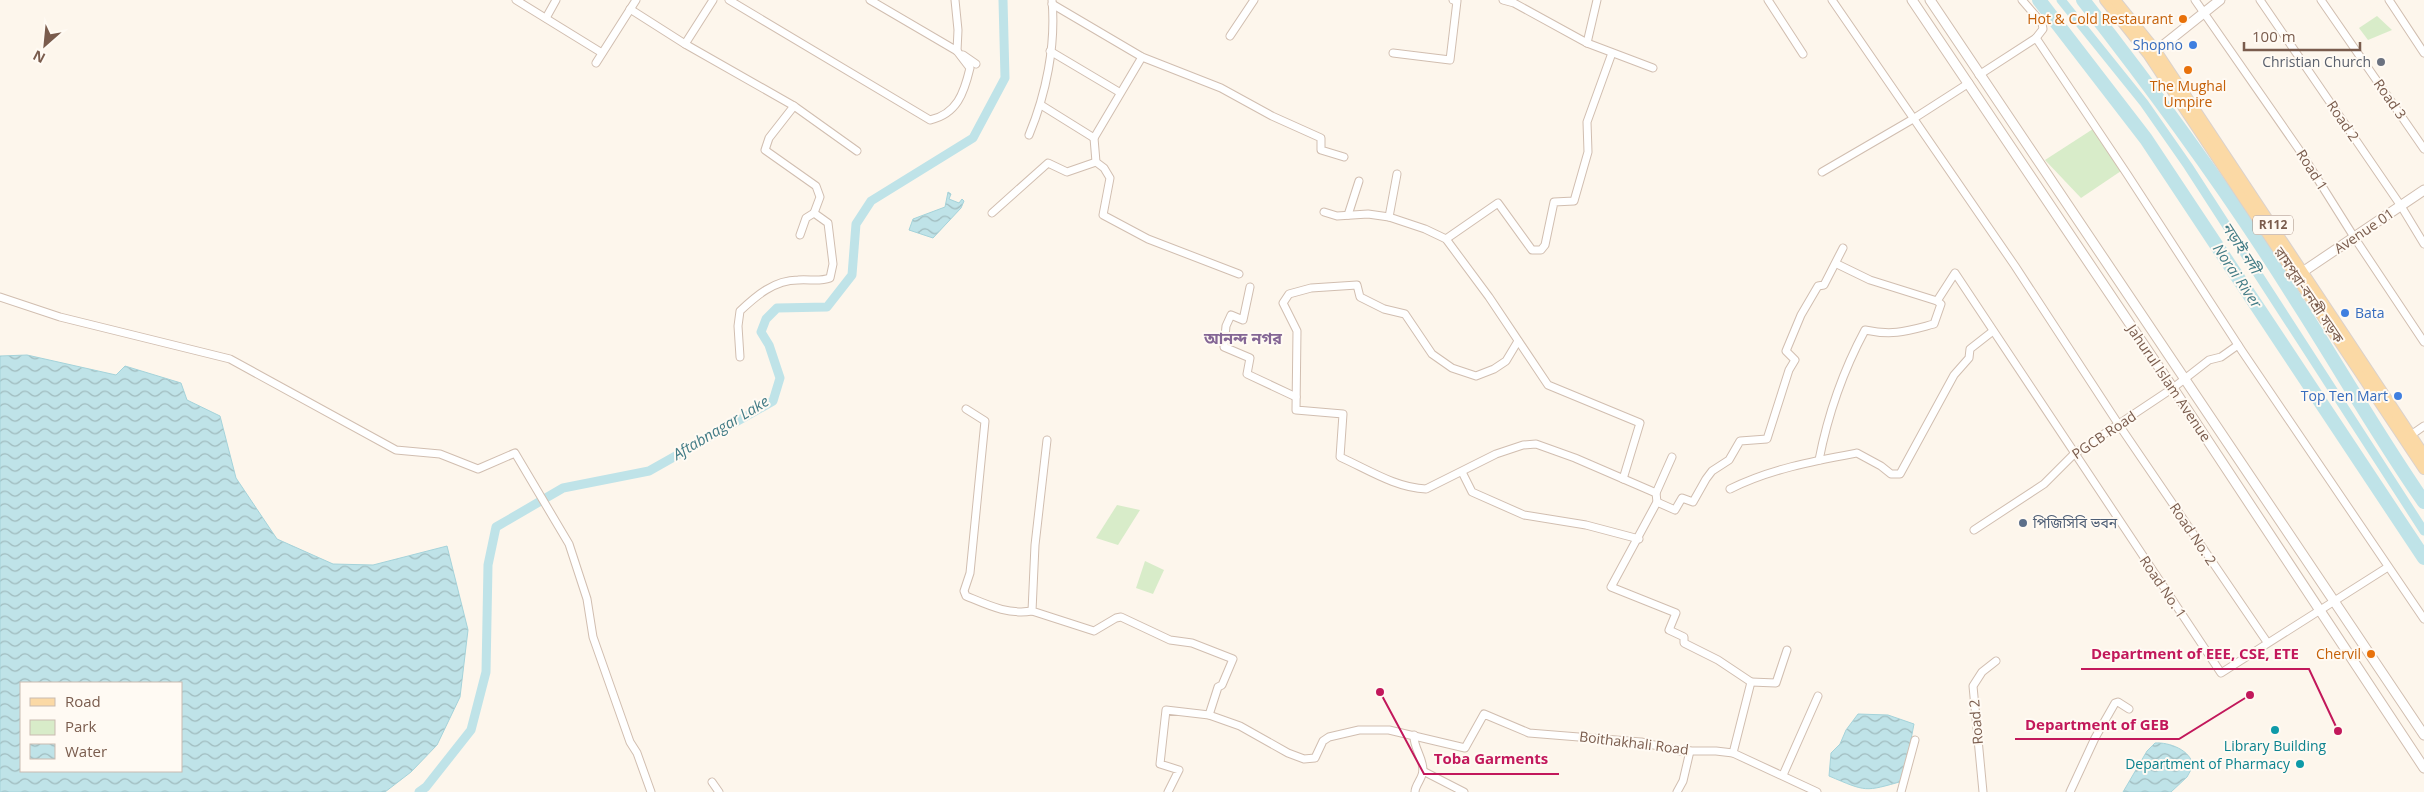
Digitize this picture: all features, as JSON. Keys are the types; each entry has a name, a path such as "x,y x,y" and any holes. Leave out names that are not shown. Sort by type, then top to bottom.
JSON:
{"main road":[{"name":"রামপুরা-বনশ্রী সড়ক","path":"2105,0 2148,54 2424,469"},
{"name":"রামপুরা-বনশ্রী সড়ক","path":"2115,0 2156,51 2304,271 2424,456"}],"street":[{"path":"516,0 602,53"},
{"path":"546,18 556,0"},
{"path":"596,63 636,0"},
{"path":"685,44 713,0"},
{"path":"728,0 930,120 945,117 964,93 970,68 957,51 958,30 955,0"},
{"path":"870,0 976,64"},
{"path":"1230,36 1254,0"},
{"path":"1393,53 1450,60 1455,0"},
{"path":"1503,0 1514,3 1587,43 1653,68"},
{"path":"1587,43 1597,0"},
{"path":"1768,0 1803,54"},
{"name":"Road No. 2","path":"1832,0 2267,642"},
{"name":"Jahurul Islam Avenue","path":"1912,0 2173,388 2424,768"},
{"name":"Jahurul Islam Avenue","path":"1930,0 2424,735"},
{"path":"1822,172 1969,84 1979,75 2036,38 2043,29 2042,23 2022,0"},
{"name":"Road 1","path":"2195,0 2206,13 2300,151 2354,237 2424,342"},
{"path":"2156,51 2220,0"},
{"name":"Road 2","path":"2260,0 2401,206 2424,244"},
{"name":"Road 3","path":"2321,0 2424,149"},
{"path":"2389,0 2424,53"},
{"path":"1029,135 1041,105 1050,51 1052,2 1142,56 1221,88 1272,116 1321,138 1321,150 1344,157"},
{"path":"630,9 685,44 794,106 858,151"},
{"path":"2036,38 2238,345 2424,619"},
{"path":"1050,51 1119,92"},
{"path":"1446,239 1498,204 1532,250 1541,250 1545,245 1554,202 1574,201 1588,152 1587,122 1612,53"},
{"path":"1142,56 1119,92 1094,138 1096,162 1104,168 1110,178 1103,215 1148,238 1239,274"},
{"path":"1041,105 1094,138"},
{"path":"794,106 769,138 765,150 816,186 820,196 814,213 806,218 800,235"},
{"path":"992,213 1048,163 1068,172 1096,162"},
{"path":"1389,217 1397,174"},
{"path":"1348,214 1359,181"},
{"name":"Avenue 01","path":"2304,271 2424,190"},
{"path":"1324,212 1338,216 1368,214 1389,217 1425,229 1446,239 1489,297 1548,385 1640,423 1623,479"},
{"path":"740,357 738,326 740,311 763,290 796,280 820,281 830,278 833,264 828,223 814,213"},
{"path":"1657,502 1674,510 1682,498 1693,502 1706,478 1712,471 1729,460 1740,441 1768,439 1789,370 1795,360 1786,352 1801,315 1818,286 1824,285 1837,264 1843,248"},
{"path":"1819,460 1837,388 1848,361 1865,330 1886,334 1934,324 1941,304 1937,301 1870,280 1837,264"},
{"path":"1937,301 1955,273 2074,454"},
{"path":"1518,341 1506,361 1494,369 1476,376 1452,368 1432,354 1405,314 1384,308 1360,297 1357,285 1311,288 1289,294 1283,303 1297,331 1296,410 1343,414 1340,457 1388,480 1415,488 1426,489 1496,454 1523,444 1536,444 1575,458 1656,493"},
{"path":"1250,287 1243,320 1231,315 1226,326 1224,347 1250,358 1247,374 1296,397"},
{"path":"0,296 60,317 230,359 396,450 440,454 478,469 515,453 569,544 587,600 593,637 630,742 638,753 651,792"},
{"path":"1730,489 1750,479 1819,460 1857,453 1891,474 1900,474 1954,375 1969,358 1970,348 1993,331"},
{"name":"PGCB Road","path":"1974,530 2044,484 2074,454 2173,388 2209,360 2221,357 2238,345"},
{"path":"966,409 985,421 970,573 964,591 966,596 1004,610 1019,613 1032,611 1094,631 1120,617 1170,640 1192,643 1233,659 1222,685 1218,687 1209,715"},
{"path":"2411,435 2424,426"},
{"path":"1032,611 1046,440"},
{"name":"Road No. 1","path":"2074,454 2221,673 2267,642 2388,567"},
{"path":"1672,457 1656,493 1657,502 1611,587 1676,613 1670,630 1684,637 1684,643 1718,660 1750,682 1776,684 1787,650"},
{"path":"1462,472 1472,492 1524,515 1586,525 1638,539"},
{"path":"2350,656 2364,647"},
{"name":"Road 2","path":"1983,792 1973,686 1982,672 1996,661"},
{"path":"1733,753 1750,682"},
{"path":"1783,775 1818,696"},
{"path":"2070,792 2095,738 2115,703 2118,702 2129,709"},
{"name":"Boithakhali Road","path":"1168,792 1179,770 1160,764 1166,710 1209,715 1240,726 1288,753 1304,759 1314,758 1323,741 1337,735 1359,730 1389,730 1465,748 1484,714 1529,733 1608,738 1690,751 1733,753 1817,792"},
{"path":"2400,730 2414,720"},
{"path":"1414,735 1413,743 1418,752 1423,771 1415,792"},
{"path":"1901,792 1915,740"},
{"path":"2415,754 2424,748"},
{"path":"1676,792 1683,781 1690,751"},
{"path":"1423,771 1464,792"},
{"path":"712,782 719,792"}],"green space":[{"path":"2377,16 2392,30 2368,40 2359,28"},
{"path":"2093,129 2121,171 2081,198 2045,160"},
{"path":"1117,505 1140,510 1118,545 1096,538"},
{"path":"1145,561 1164,570 1153,594 1136,588"}],"water":[{"path":"948,192 951,194 949,199 959,203 962,199 964,201 961,208 933,238 909,230 913,219 945,207"},
{"path":"27,355 116,375 125,366 181,383 187,400 220,416 236,478 277,539 333,564 373,565 447,546 468,630 460,697 437,745 411,772 385,792 0,792 0,356"},
{"path":"1858,714 1888,715 1914,724 1903,781 1866,789 1829,776 1831,753 1840,744 1846,730"},
{"path":"2155,743 2167,744 2184,751 2193,766 2187,777 2171,792 2123,792 2147,751"}],"waterway":[{"name":"Aftabnagar Lake","path":"419,792 426,787 471,730 486,672 488,565 496,527 563,488 649,471 773,401 780,378 769,345 761,332 766,319 777,308 827,307 852,275 856,224 871,201 973,138 1005,78 1003,0"},
{"name":"Norai River","path":"2039,0 2146,139 2424,558"},
{"name":"নড়াই নদী","path":"2061,0 2144,103 2188,166 2424,531"},
{"name":"Norai River","path":"2083,0 2167,110 2246,223 2424,502"}],"place":[{"name":"Hot & Cold Restaurant","path":"2183,19"},
{"name":"Shopno","path":"2193,45"},
{"name":"Christian Church","path":"2381,62"},
{"name":"The Mughal Umpire","path":"2188,70"},
{"name":"Bata","path":"2345,313"},
{"name":"Top Ten Mart","path":"2398,396"},
{"name":"পিজিসিবি ভবন","path":"2023,523"},
{"name":"Chervil","path":"2371,654"},
{"name":"Toba Garments","path":"1380,692"},
{"name":"Department of GEB","path":"2250,695"},
{"name":"Library Building","path":"2275,730"},
{"name":"Department of EEE, CSE, ETE","path":"2338,731"},
{"name":"Department of Pharmacy","path":"2300,764"}],"district":[{"name":"আনন্দ নগর","path":"1243,338"}]}
